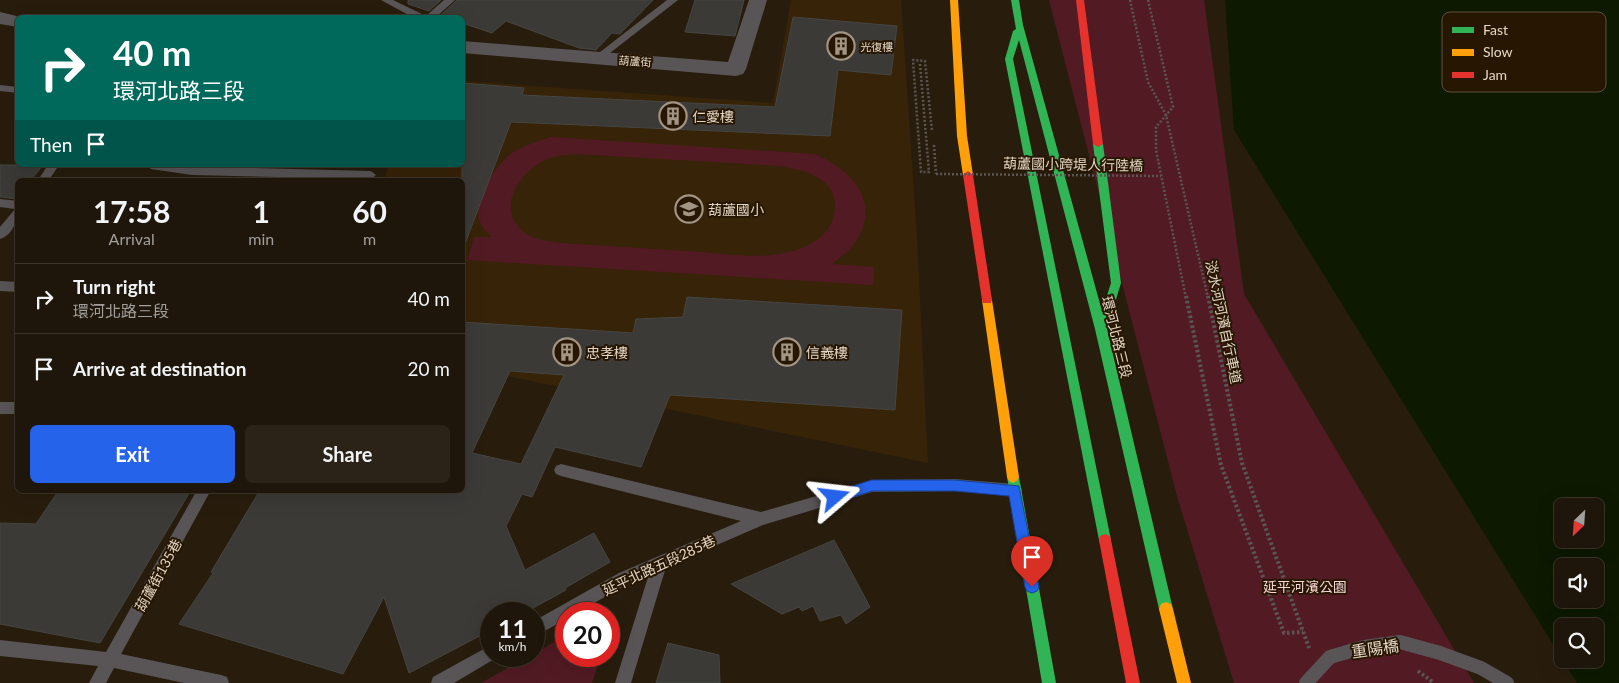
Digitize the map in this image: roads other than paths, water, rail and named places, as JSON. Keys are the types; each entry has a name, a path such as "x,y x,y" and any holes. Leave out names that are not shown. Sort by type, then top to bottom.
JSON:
{"main road":[{"path":"954,0 962,136 1015,490 1049,683"},
{"name":"環河北路三段","path":"1015,0 1019,25 1100,329 1146,530 1184,683"},
{"path":"1080,0 1116,283 1100,329"},
{"path":"1019,25 1009,59 1133,683"}],"street":[{"name":"葫蘆街","path":"465,47 736,69 758,0"},
{"path":"0,18 15,20"}],"lane":[{"path":"386,0 417,15"},
{"path":"432,15 450,0"},
{"path":"598,58 674,0"},
{"path":"0,88 15,90"},
{"path":"44,178 53,167"},
{"path":"165,167 192,171 372,173"},
{"path":"0,203 15,205"},
{"path":"0,234 15,216"},
{"path":"0,286 15,287"},
{"path":"0,408 15,408"},
{"path":"561,470 761,519"},
{"name":"延平北路五段285巷","path":"545,623 624,578 761,519 872,486 955,485 1015,490"},
{"name":"葫蘆街135巷","path":"97,683 112,660 202,493"},
{"path":"623,683 660,563"},
{"name":"重陽橋","path":"1306,683 1330,657 1364,647 1400,642 1440,653 1481,668 1507,683"},
{"path":"0,648 112,660 221,683"},
{"path":"439,683 480,660"}],"place":[{"name":"光復樓","path":"841,46"},
{"name":"仁愛樓","path":"673,116"},
{"name":"葫蘆國小","path":"689,209"},
{"name":"忠孝樓","path":"567,352"},
{"name":"信義樓","path":"787,352"}],"park label":[{"name":"延平河濱公園","path":"1305,586"}]}
